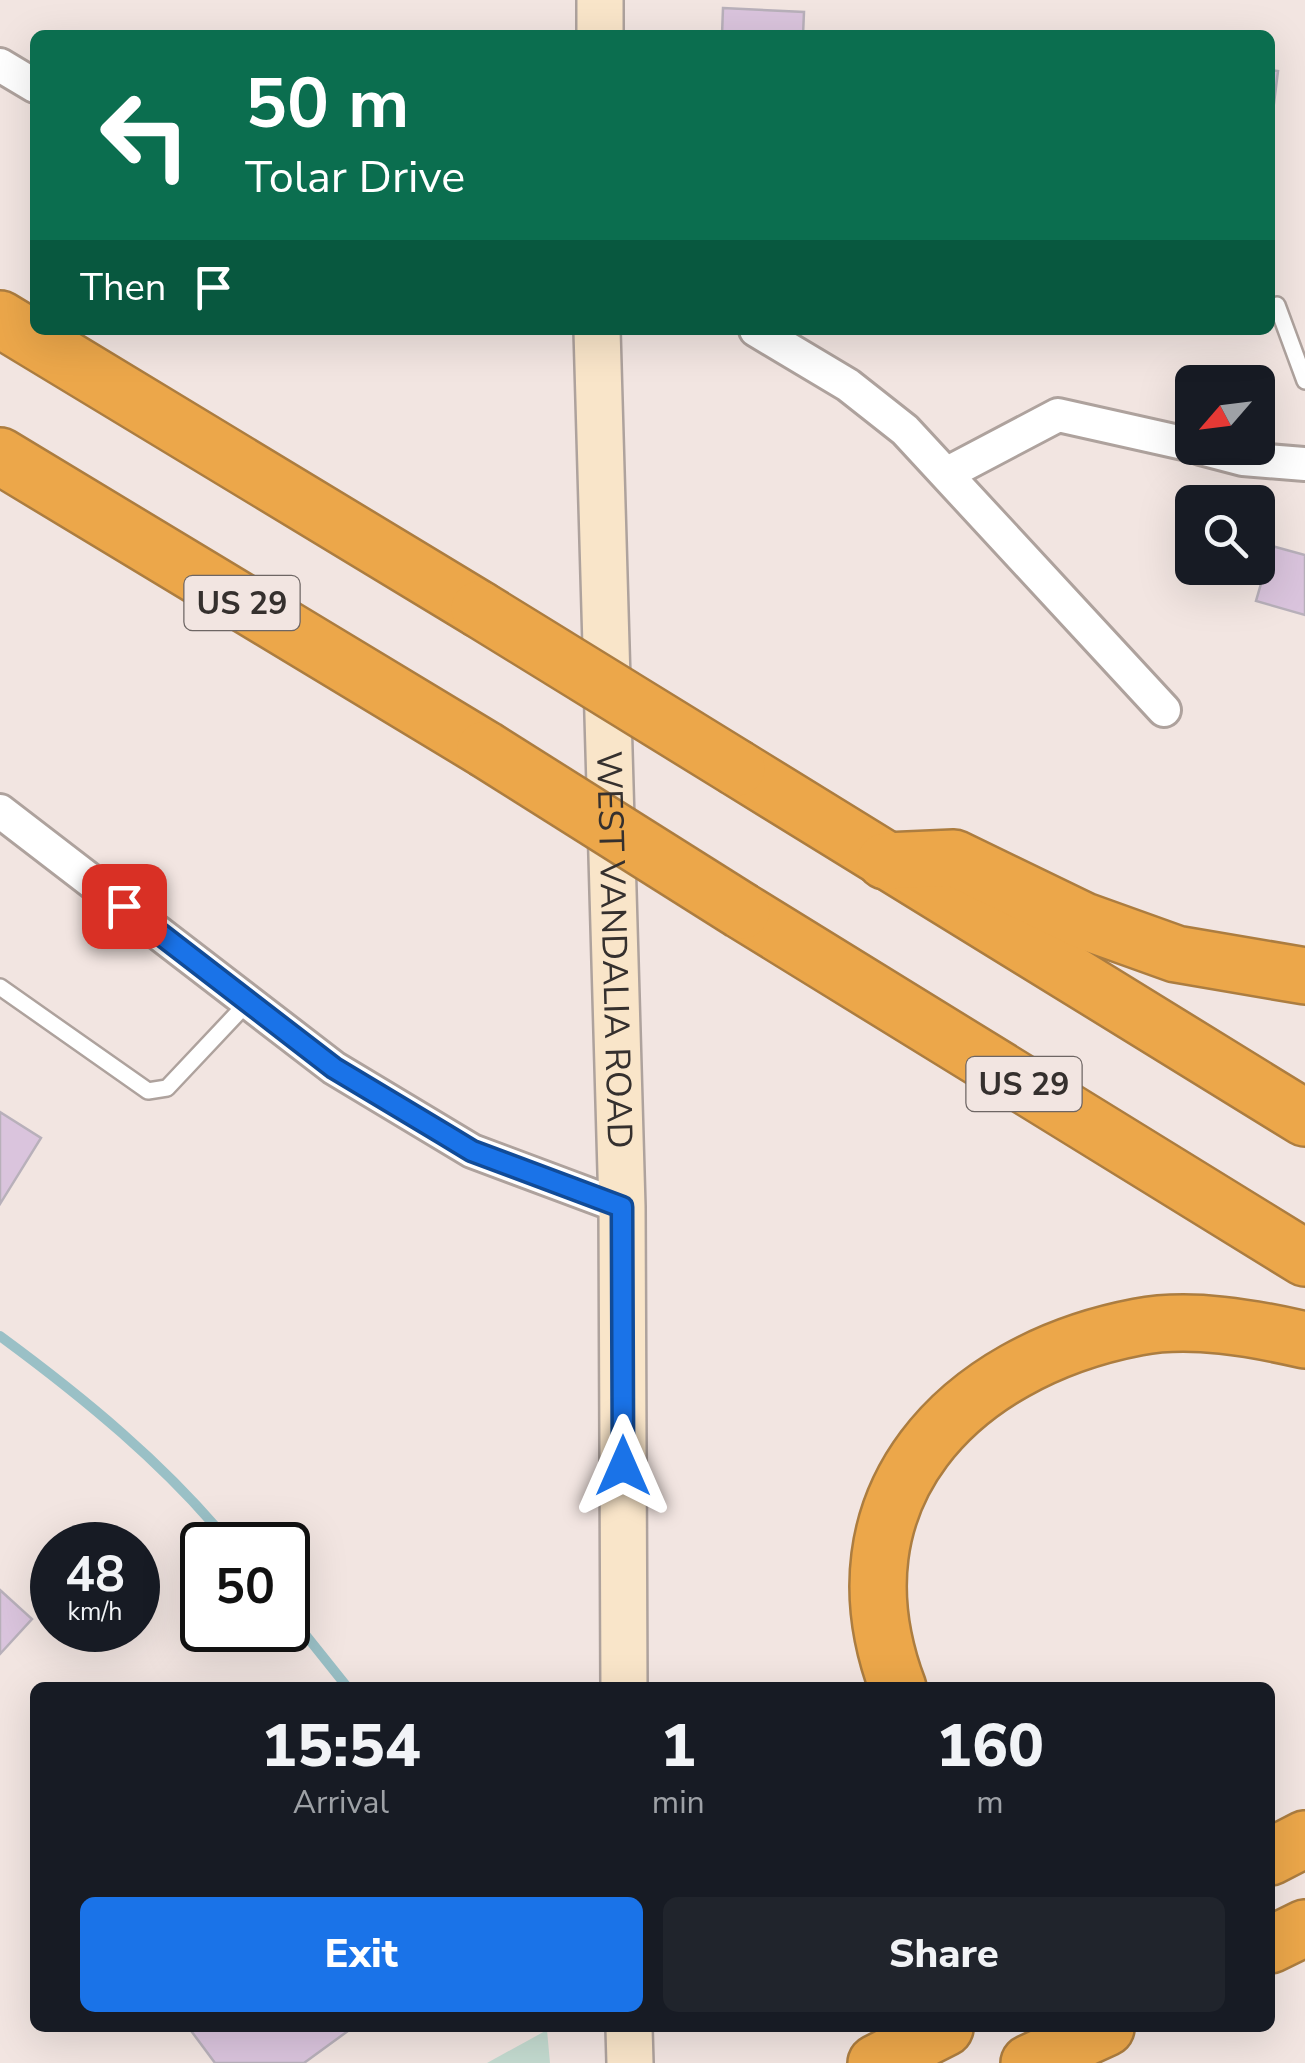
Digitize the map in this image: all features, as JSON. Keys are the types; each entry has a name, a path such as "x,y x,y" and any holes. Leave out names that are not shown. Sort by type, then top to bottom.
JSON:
{"highway":[{"path":"0,319 1305,1118"},
{"name":"US 29","path":"0,456 485,749 1305,1258"},
{"path":"885,861 954,858 1084,921 1176,954 1305,976"},
{"path":"897,1682 877,1602 880,1553 891,1509 910,1471 963,1404 998,1378 1052,1349 1142,1326 1198,1325 1305,1340"},
{"path":"1275,1816 1305,1810"},
{"path":"1275,1854 1305,1839"},
{"path":"1275,1943 1305,1928"},
{"path":"876,2063 937,2032"},
{"path":"1029,2063 1097,2032"}],"main road":[{"path":"600,0 600,30"},
{"name":"WEST VANDALIA ROAD","path":"597,335 622,1207 624,1682"},
{"path":"629,2032 630,2063"}],"street":[{"path":"0,65 30,83"},
{"path":"764,335 848,386 904,430 1164,710"},
{"path":"948,473 1058,416 1175,441"},
{"path":"1275,462 1305,464"},
{"path":"0,811 334,1068 472,1151 622,1207"}],"lane":[{"path":"1277,305 1305,382"},
{"path":"0,987 148,1091 167,1088 248,1002"}],"green space":[{"path":"543,2032 547,2032 550,2063 487,2063"}],"building":[{"path":"723,8 804,12 803,30 722,30"},
{"path":"1275,547 1305,555 1305,615 1256,601 1261,585 1275,585"},
{"path":"0,1112 41,1138 0,1204"},
{"path":"0,1590 30,1621 0,1654"},
{"path":"192,2032 347,2032 304,2063 215,2063"}],"waterway":[{"path":"0,1336 122,1433 211,1522"},
{"path":"310,1640 343,1682"}],"route":[{"path":"124,906 334,1068 472,1151 622,1207 623,1466"}]}
